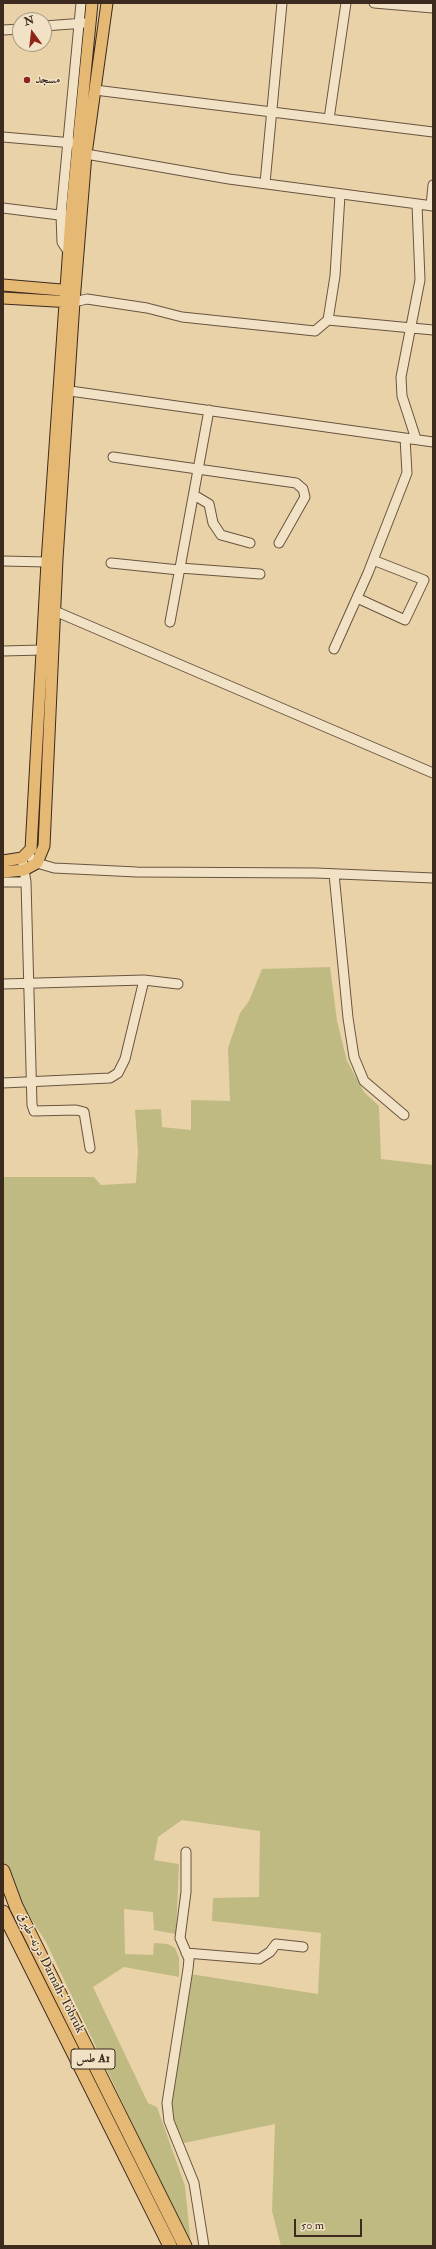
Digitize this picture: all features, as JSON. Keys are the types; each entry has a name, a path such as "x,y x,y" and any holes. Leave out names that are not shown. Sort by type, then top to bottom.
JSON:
{"highway":[{"name":"درنه-طبرق Darnah-Tobruk","path":"3,1871 16,1906 185,2246"},
{"name":"درنه-طبرق Darnah-Tobruk","path":"3,1912 170,2246"}],"main road":[{"path":"71,297 66,216 85,23 92,3"},
{"path":"3,861 25,856 31,849 45,607 52,560 71,297 86,154 107,3"},
{"path":"3,285 71,297"},
{"path":"3,298 71,297"},
{"path":"3,872 24,870 37,863 44,846 56,611 52,560"}],"street":[{"path":"52,25 85,23 81,3"},
{"path":"265,183 282,3"},
{"path":"329,119 346,3"},
{"path":"374,3 433,8"},
{"path":"95,90 433,132"},
{"path":"3,137 73,143"},
{"path":"86,154 229,179 340,195 432,206 433,185"},
{"path":"71,297 147,308 182,317 315,331 328,320 335,276 340,195"},
{"path":"416,439 401,388 403,359 409,328 416,306 420,280 417,204"},
{"path":"3,208 66,216"},
{"path":"328,320 433,330"},
{"path":"64,390 433,442"},
{"path":"170,622 209,410"},
{"path":"334,649 373,560 407,473 405,438"},
{"path":"113,458 296,483 303,489 305,497 280,543"},
{"path":"194,495 209,504 214,523 221,535 250,543"},
{"path":"3,561 52,560"},
{"path":"357,598 405,620 424,580 373,560"},
{"path":"110,563 260,574"},
{"path":"45,607 433,773"},
{"path":"3,651 42,650"},
{"path":"90,1148 84,1112 76,1110 34,1110 32,1105 30,1082 26,882 24,870 25,856 37,863 54,868 137,872 334,874 433,878"},
{"path":"334,874 348,1025 354,1058 364,1081 404,1115"},
{"path":"3,882 26,882"},
{"path":"3,1082 110,1078 118,1073 125,1059 144,980"},
{"path":"3,984 144,980 178,984"},
{"path":"186,1852 186,1892 180,1938 189,1959 167,2103 169,2121 194,2183 204,2246"},
{"path":"186,1953 259,1959 270,1952 276,1944 303,1947"}],"shaded area":[{"path":"330,967 337,1021 347,1061 364,1092 379,1106 381,1159 433,1165 433,2246 281,2246 272,2211 275,2124 184,2143 170,2107 190,1974 318,1994 321,1933 212,1921 213,1898 259,1897 260,1831 182,1820 158,1837 154,1860 179,1864 176,1934 154,1930 153,1912 124,1909 125,1954 153,1955 154,1943 168,1944 175,1948 179,1958 179,1977 124,1967 93,1987 148,2103 157,2107 185,2186 191,2246 46,1942 20,1902 3,1861 3,1177 94,1177 101,1185 136,1183 138,1152 135,1110 161,1109 162,1127 191,1130 191,1100 230,1101 228,1048 240,1013 249,1001 262,969"}],"place":[{"name":"مسجد","path":"27,80"}]}
